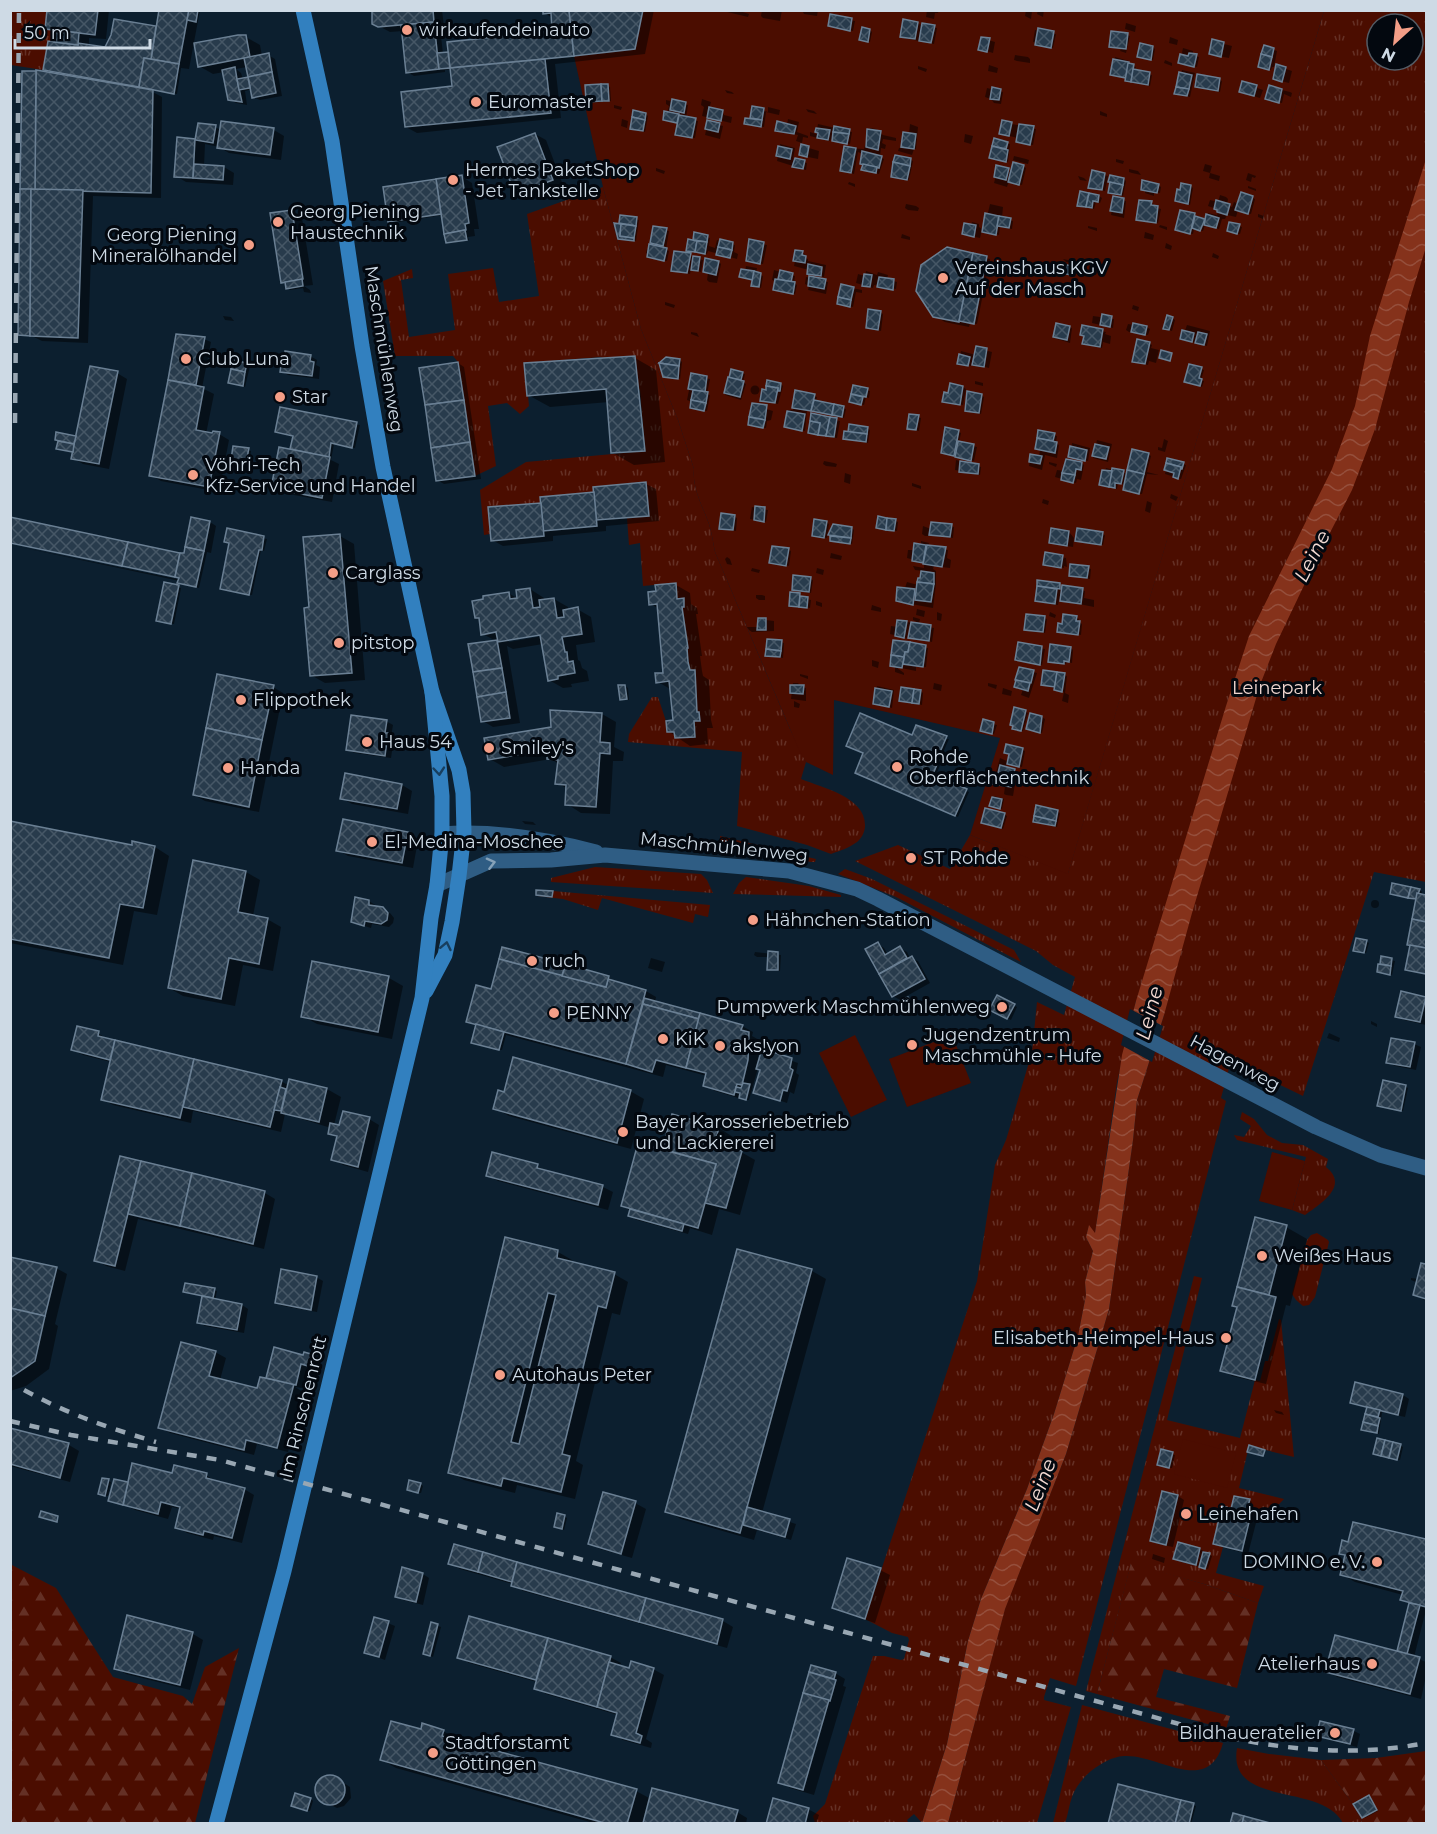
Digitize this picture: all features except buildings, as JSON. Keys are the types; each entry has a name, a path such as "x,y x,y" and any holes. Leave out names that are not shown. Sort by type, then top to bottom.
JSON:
{"main road":[{"name":"Maschmühlenweg","path":"303,10 332,141 383,467 432,692 459,770 463,794 464,832"},
{"name":"Maschmühlenweg","path":"432,692 441,795 442,834 437,885"},
{"name":"Im Rinschenrott","path":"422,999 445,955 464,832"},
{"name":"Im Rinschenrott","path":"216,1824 284,1571 422,999 437,885"}],"street":[{"name":"Maschmühlenweg","path":"442,834 464,832 504,835 563,843 605,855"},
{"name":"Maschmühlenweg","path":"437,885 491,861 551,860 605,855 789,871 857,889 1031,979"},
{"name":"Hagenweg","path":"1031,979 1287,1113 1380,1155 1426,1168"}],"green space":[{"path":"10,11 47,11 45,28 55,30 54,42 48,42 43,70 11,65"},
{"path":"643,11 1324,11 1068,874 970,835 1000,738 834,700 833,775 806,762 799,750 715,552 710,527 696,490 694,469 678,420 641,329 603,187 574,56 635,49"},
{"name":"Leinepark","path":"1324,11 1426,11 1426,882 1374,872 1303,1096 1231,1061 1221,1098 1226,1101 1076,1686 1050,1678 1044,1697 1044,1700 1071,1707 1037,1823 948,1823 1005,1608 1066,1454 1109,1309 1137,1100 1164,1015 1136,1001 1117,1082 1095,1234 1089,1226 1086,1237 1093,1251 1085,1282 1086,1295 1078,1336 1054,1414 1027,1489 981,1599 968,1641 947,1744 922,1823 914,1814 907,1820 909,1824 815,1823 813,1816 825,1804 873,1656 904,1659 908,1637 892,1633 865,1619 977,1281 995,1165 1006,1140 1032,1052 1037,1002 1064,1015 1075,977 1053,965 1036,951 855,861 898,845 950,869 970,835 1068,873"},
{"path":"603,187 641,329 678,420 694,469 696,490 710,527 715,552 806,762 801,779 842,795 859,808 863,816 865,828 860,839 851,846 831,854 737,826 742,752 628,742 629,734 652,697 658,697 667,732 674,732 675,738 695,737 694,721 700,720 697,712 695,670 690,670 687,648 682,607 684,607 684,598 677,599 676,583 643,586 640,543 629,545 627,518 649,515 646,482 593,487 594,492 540,497 541,503 488,507 490,534 484,535 480,490 526,462 645,451 640,390 601,357 525,363 529,406 520,414 507,403 488,406 496,466 475,476 458,362 453,356 395,356 383,281 412,269 413,278 401,280 409,337 455,330 448,274 493,268 499,302 539,296 527,214"},
{"path":"720,836 816,859 815,862 811,862 720,843"},
{"path":"595,867 701,874 707,880 713,893 551,882 551,878"},
{"path":"845,869 872,879 1014,950 1021,962 896,897 838,874"},
{"path":"746,877 809,886 841,895 841,897 733,894 739,883"},
{"path":"553,891 710,905 708,917 695,914 693,923 602,898 598,910 563,899 536,896 552,897"},
{"path":"855,1035 887,1100 851,1117 819,1053"},
{"path":"952,1035 971,1083 907,1107 889,1059"},
{"path":"1242,1112 1254,1119 1267,1135 1282,1143 1303,1145 1328,1159 1326,1167 1333,1174 1335,1181 1334,1188 1325,1200 1305,1215 1292,1210 1306,1157 1237,1140 1234,1135 1244,1137 1251,1126 1240,1119"},
{"path":"1272,1152 1305,1161 1292,1210 1259,1201"},
{"path":"1317,1233 1329,1242 1315,1297 1309,1305 1303,1306 1292,1294 1307,1240 1311,1235"},
{"path":"1194,1276 1202,1278 1167,1420 1240,1438 1255,1380 1260,1381 1265,1361 1268,1361 1279,1319 1281,1320 1294,1457 1249,1446 1239,1488 1284,1499 1269,1512 1256,1515 1222,1507 1213,1543 1223,1547 1216,1573 1264,1586 1258,1603 1204,1584 1131,1564 1097,1694 1086,1691"},
{"path":"1183,1439 1236,1453 1227,1488 1174,1474"},
{"path":"1131,1563 1204,1584 1258,1603 1237,1688 1164,1669 1156,1697 1230,1716 1226,1729 1097,1694"},
{"path":"10,1564 56,1588 113,1677 183,1696 192,1704 205,1667 239,1648 195,1823 11,1823"},
{"path":"1082,1705 1223,1743 1216,1759 1206,1768 1194,1770 1181,1769 1138,1757 1124,1756 1107,1761 1091,1771 1078,1786 1072,1797 1065,1823 1053,1823"},
{"path":"1237,1748 1321,1760 1353,1804 1362,1822 1368,1823 1343,1823 1332,1810 1316,1802 1278,1793 1246,1779 1238,1767"},
{"path":"1426,1751 1426,1823 1362,1822 1353,1804 1321,1760 1376,1758"}],"water":[{"name":"Leine","path":"1426,159 1426,247 1375,429 1352,490 1276,644 1260,685 1137,1100 1109,1309 1066,1454 1005,1609 948,1823 922,1823 947,1744 968,1641 981,1599 1027,1489 1054,1414 1078,1336 1086,1295 1085,1282 1093,1251 1086,1237 1089,1225 1095,1233 1122,1055 1136,1001 1249,636 1332,469 1355,406 1370,336"}],"pier":[{"path":"1130,1009 1163,1026 1152,1062 1121,1045"}],"railway":[{"path":"15,423 19,10"},
{"path":"24,1390 88,1420 156,1442"},
{"path":"10,1421 71,1435 220,1460 1230,1738 1304,1749 1352,1751 1426,1743"}],"place":[{"name":"wirkaufendeinauto","path":"407,30"},
{"name":"Euromaster","path":"476,102"},
{"name":"Hermes PaketShop - Jet Tankstelle","path":"453,180"},
{"name":"Georg Piening Haustechnik","path":"278,222"},
{"name":"Georg Piening Mineralölhandel","path":"249,245"},
{"name":"Vereinshaus KGV Auf der Masch","path":"943,278"},
{"name":"Club Luna","path":"186,359"},
{"name":"Star","path":"280,397"},
{"name":"Vöhri-Tech Kfz-Service und Handel","path":"193,475"},
{"name":"Carglass","path":"333,573"},
{"name":"pitstop","path":"339,643"},
{"name":"Flippothek","path":"241,700"},
{"name":"Haus 54","path":"367,742"},
{"name":"Smiley's","path":"489,748"},
{"name":"Rohde Oberflächentechnik","path":"897,767"},
{"name":"Handa","path":"228,768"},
{"name":"El-Medina-Moschee","path":"372,842"},
{"name":"ST Rohde","path":"911,858"},
{"name":"Hähnchen-Station","path":"753,920"},
{"name":"ruch","path":"532,961"},
{"name":"Pumpwerk Maschmühlenweg","path":"1002,1007"},
{"name":"PENNY","path":"554,1013"},
{"name":"KiK","path":"663,1039"},
{"name":"Jugendzentrum Maschmühle - Hufe","path":"912,1045"},
{"name":"aks!yon","path":"720,1046"},
{"name":"Bayer Karosseriebetrieb und Lackiererei","path":"623,1132"},
{"name":"Weißes Haus","path":"1262,1256"},
{"name":"Elisabeth-Heimpel-Haus","path":"1226,1338"},
{"name":"Autohaus Peter","path":"500,1375"},
{"name":"Leinehafen","path":"1186,1514"},
{"name":"DOMINO e. V.","path":"1377,1562"},
{"name":"Atelierhaus","path":"1372,1664"},
{"name":"Bildhaueratelier","path":"1335,1733"},
{"name":"Stadtforstamt Göttingen","path":"433,1753"}]}
